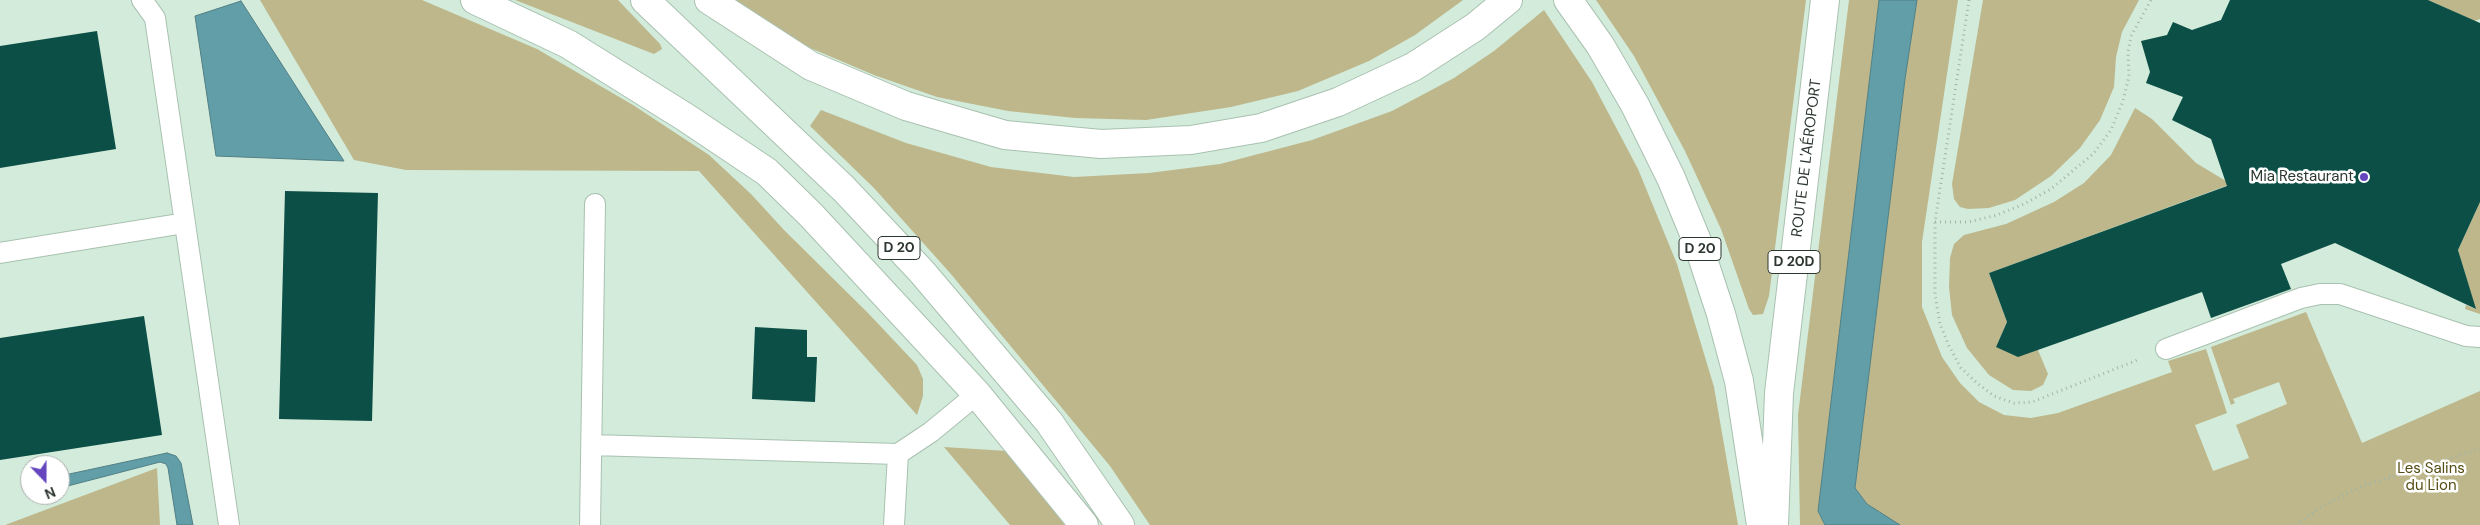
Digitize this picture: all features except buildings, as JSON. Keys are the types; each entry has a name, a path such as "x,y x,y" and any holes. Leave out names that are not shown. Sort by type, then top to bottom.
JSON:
{"main road":[{"name":"D 20","path":"476,0 568,44 678,112 767,172 811,215 977,394 1084,525"},
{"name":"D 20","path":"645,0 844,188 922,272 1049,422 1120,525"},
{"path":"709,0 811,66 906,106 1005,135 1101,144 1191,140 1261,128 1338,102 1413,68 1475,27 1508,0"},
{"name":"D 20","path":"1568,0 1600,46 1635,105 1671,178 1697,241 1721,314 1738,381 1761,525"},
{"name":"ROUTE DE L'AÉROPORT","path":"1774,525 1779,393 1826,0"}],"lane":[{"path":"142,0 155,18 229,525"},
{"path":"590,525 595,204"},
{"path":"0,253 185,223"},
{"path":"2166,349 2301,298 2320,294 2340,294 2466,336 2480,337"},
{"path":"592,444 898,454 931,432 977,394"},
{"path":"894,525 898,454"}],"path":[{"path":"1969,0 1935,222 1935,294 1940,324 1961,368 1994,396 2014,402 2032,402 2166,349"},
{"path":"1935,222 1969,222 1997,215 2024,204 2051,189 2094,152 2110,130 2123,101 2129,76 2128,52 2131,36 2151,0"},
{"path":"2296,525 2322,506 2362,486 2480,449"}],"green space":[{"path":"260,0 422,0 537,49 633,105 709,155 751,194 917,365 923,379 923,396 917,415 699,171 406,170 354,160"},
{"path":"515,0 618,0 660,44 662,49 654,54"},
{"path":"729,0 1463,0 1415,35 1369,61 1298,91 1231,107 1146,120 1075,118 1008,111 937,97 874,75 808,47 745,12"},
{"path":"1596,0 1806,0 1769,296 1763,314 1753,315 1749,309 1721,229 1685,151 1634,56"},
{"path":"1849,0 1879,0 1818,511 1825,525 1800,525 1798,415"},
{"name":"Les Salins du Lion","path":"1917,0 1958,0 1922,242 1922,307 1942,357 1960,383 1979,402 2004,415 2031,418 2058,413 2172,372 2168,361 2206,349 2227,413 2195,425 2213,471 2249,458 2236,425 2287,404 2279,382 2233,399 2235,403 2231,405 2211,347 2306,312 2362,443 2480,391 2480,525 1900,525 1867,504 1855,488 1905,79"},
{"path":"1983,0 2139,0 2122,32 2116,57 2114,87 2100,120 2080,148 2051,176 2015,200 1989,208 1968,209 1960,207 1954,199 1952,184"},
{"path":"2428,0 2480,0 2480,19 2474,21"},
{"path":"1544,10 1592,82 1638,169 1677,264 1714,387 1738,525 1150,525 1110,466 950,273 874,188 810,126 821,110 906,143 991,167 1074,177 1149,173 1220,164 1312,140 1392,111 1454,78 1494,51"},
{"path":"2135,108 2152,119 2196,163 2231,184 1989,273 2007,322 1996,347 2038,350 2048,374 2043,385 2031,391 2013,390 1989,375 1967,348 1952,315 1949,287 1950,258 1954,244 1964,235 2006,224 2054,202 2084,183 2111,155"},
{"path":"2480,202 2480,314 2465,309 2466,305 2475,309 2458,250"},
{"path":"944,447 1007,451 1065,525 1010,525"},
{"path":"157,468 160,525 5,525 58,505 70,505 70,501"}],"water":[{"path":"1879,0 1917,0 1905,79 1855,488 1867,504 1900,525 1825,525 1818,511"},
{"path":"241,1 344,161 216,156 195,16"},
{"path":"167,453 176,456 181,463 193,525 177,525 166,464 160,462 70,485 70,474"}],"place":[{"name":"Mia Restaurant","path":"2364,177"}]}
